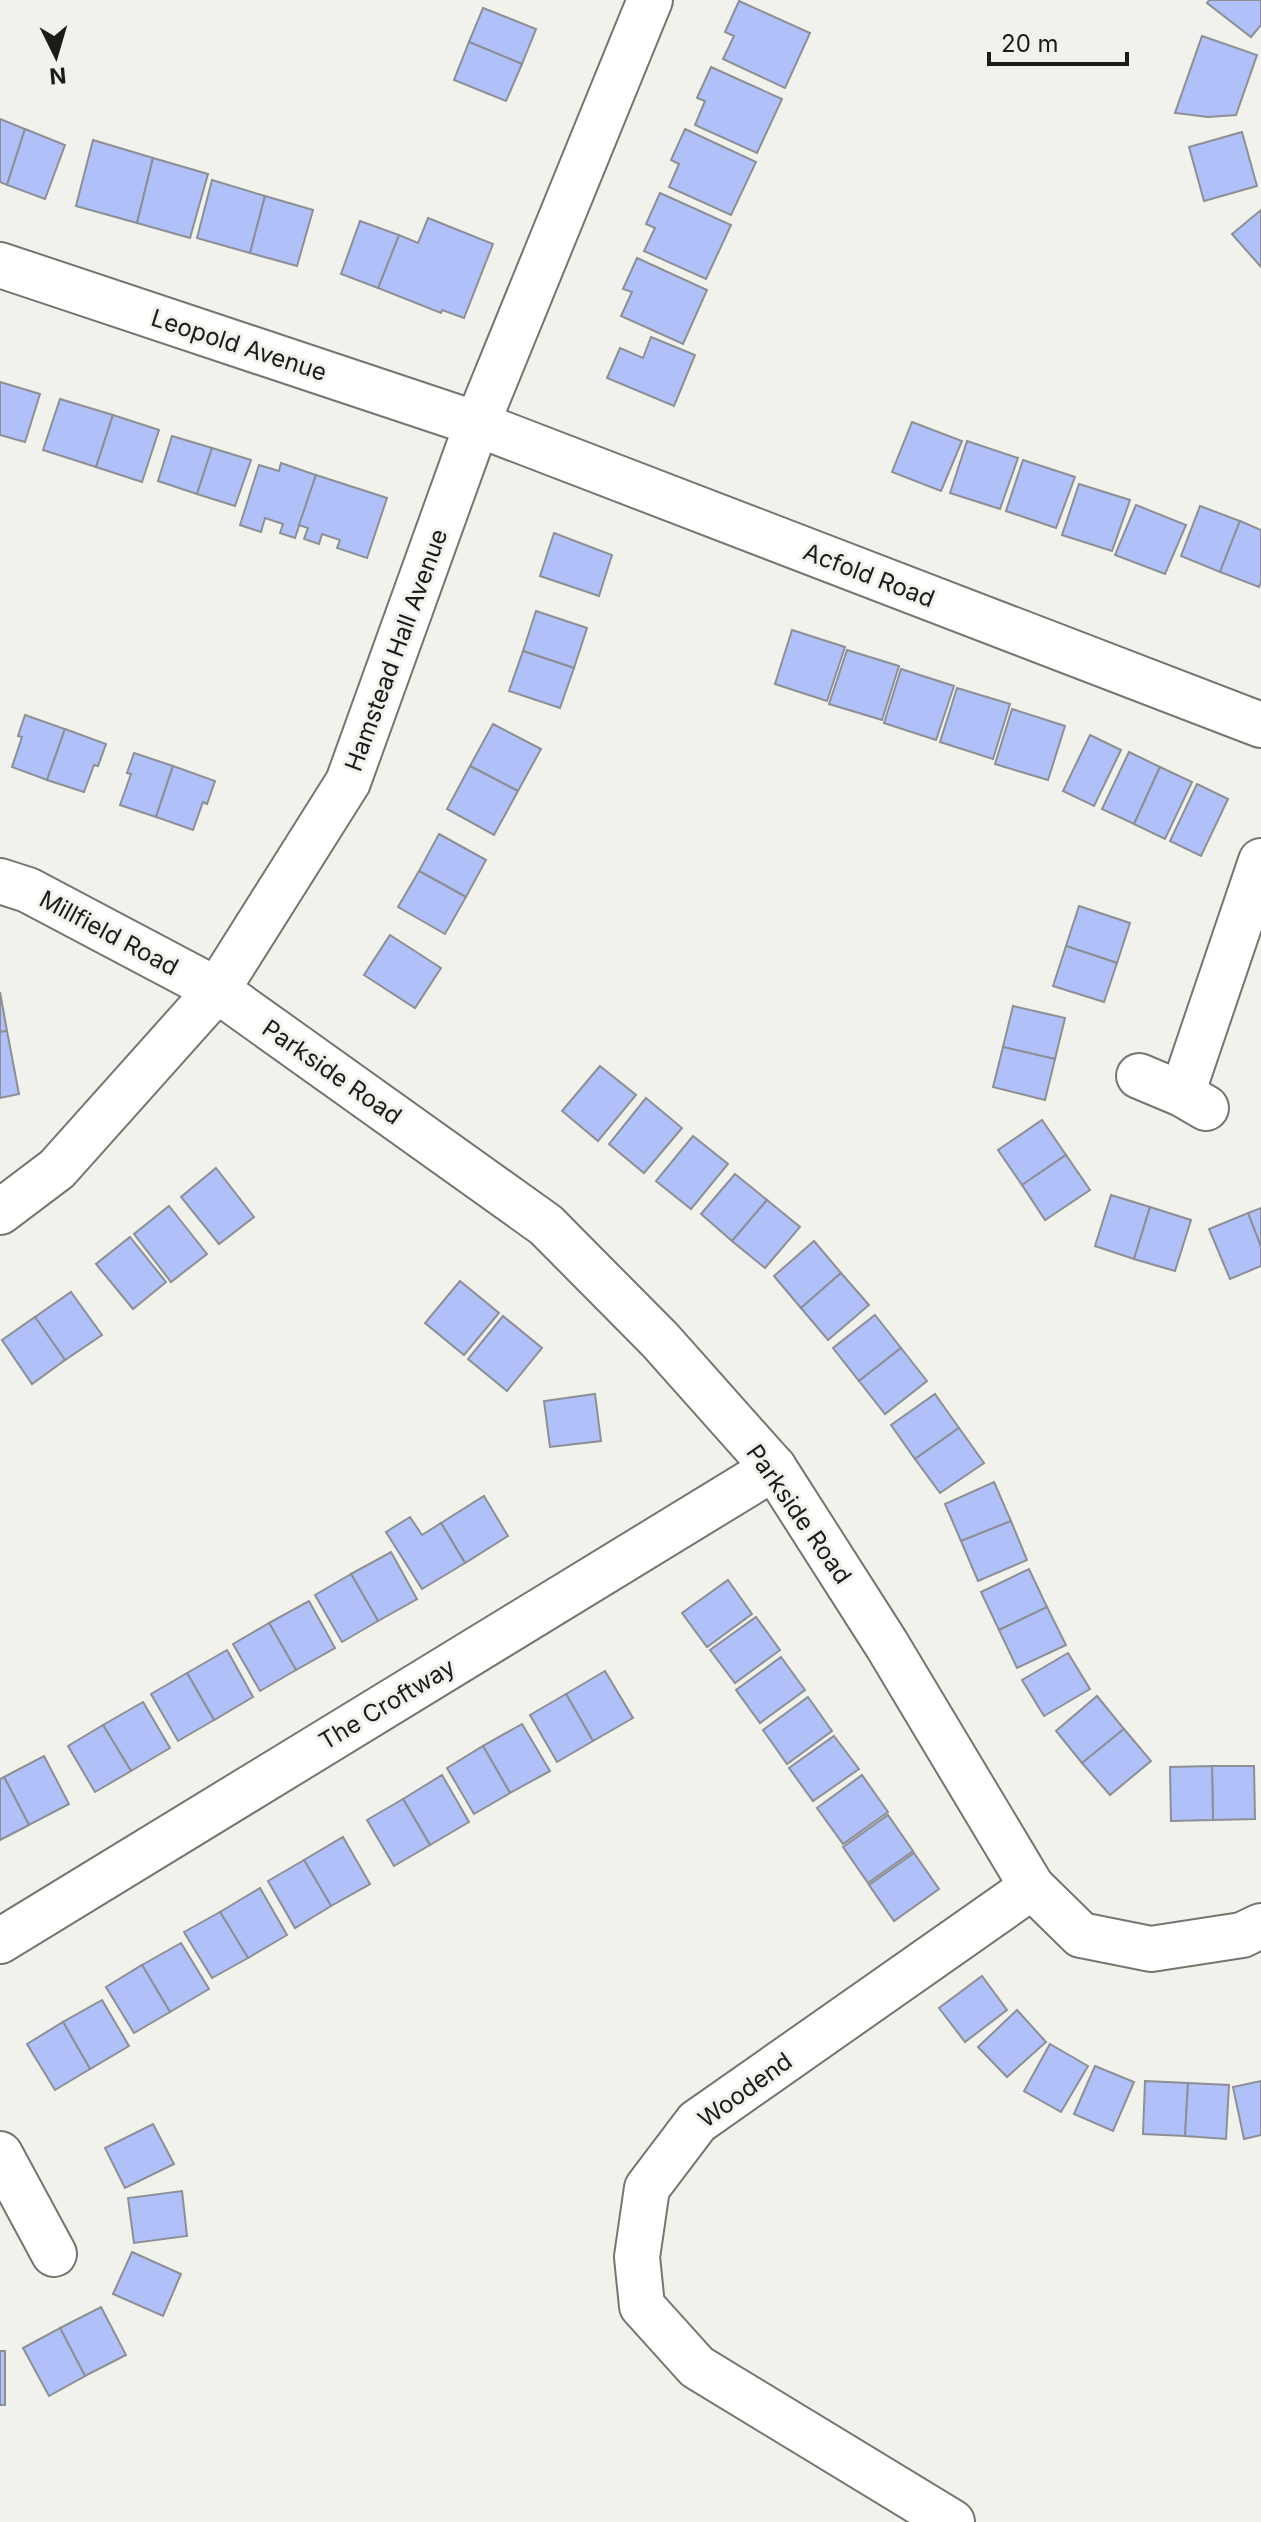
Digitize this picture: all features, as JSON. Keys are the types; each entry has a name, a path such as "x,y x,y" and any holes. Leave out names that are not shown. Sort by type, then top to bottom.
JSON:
{"street":[{"name":"Hamstead Hall Avenue","path":"0,1212 57,1169 217,990 348,782 477,424 650,0"},
{"name":"Leopold Avenue","path":"0,265 477,424"},
{"name":"Acfold Road","path":"477,424 1261,725"},
{"path":"1139,1076 1195,1102 1261,861"},
{"name":"Millfield Road","path":"0,881 28,890 217,990"},
{"name":"Parkside Road","path":"217,990 546,1225 660,1340 774,1468 887,1645 1032,1887 1081,1935 1151,1949 1242,1935 1261,1926"},
{"name":"The Croftway","path":"0,1941 774,1468"},
{"name":"Woodend","path":"952,2522 697,2367 642,2306 637,2257 647,2188 697,2122 1032,1887"},
{"path":"0,2154 15,2220 54,2254"}],"building":[{"path":"1209,0 1261,0 1261,25 1251,37 1207,3"},
{"path":"739,1 810,33 785,88 723,59 734,36 725,32"},
{"path":"483,8 536,29 522,64 469,42"},
{"path":"1202,36 1257,55 1236,115 1208,117 1175,113"},
{"path":"469,42 522,64 506,101 454,80"},
{"path":"711,67 782,99 757,153 695,125 705,101 697,98"},
{"path":"0,119 25,129 7,185 0,182"},
{"path":"25,129 65,145 45,199 7,185"},
{"path":"685,129 756,162 731,215 669,187 679,164 671,160"},
{"path":"1242,132 1257,186 1204,201 1189,147"},
{"path":"93,140 153,158 137,223 76,206"},
{"path":"153,158 208,174 190,238 137,223"},
{"path":"212,180 265,196 250,253 197,238"},
{"path":"660,193 731,225 706,279 644,251 655,228 646,224"},
{"path":"265,196 313,210 297,266 250,253"},
{"path":"1261,210 1261,267 1232,234"},
{"path":"428,218 493,244 464,318 442,310 441,313 378,288 399,235 418,243"},
{"path":"360,221 399,235 378,288 341,274"},
{"path":"637,258 707,290 683,344 621,316 632,292 623,289"},
{"path":"651,337 695,355 674,406 607,378 620,348 643,358"},
{"path":"0,382 40,394 25,442 0,435"},
{"path":"60,399 113,415 96,467 43,450"},
{"path":"113,415 159,430 142,482 96,467"},
{"path":"912,422 962,441 941,491 892,472"},
{"path":"172,436 212,448 197,494 158,481"},
{"path":"967,441 1018,458 1000,509 950,493"},
{"path":"212,448 251,460 235,506 197,494"},
{"path":"1023,460 1075,477 1056,528 1006,511"},
{"path":"281,463 316,475 295,538 280,533 283,524 265,518 261,532 240,525 259,465 279,471"},
{"path":"316,475 387,498 367,558 337,548 340,540 322,534 319,544 304,539 308,528 299,525"},
{"path":"1079,484 1130,500 1112,551 1062,535"},
{"path":"1136,505 1186,525 1165,574 1115,555"},
{"path":"1200,506 1240,521 1220,572 1181,556"},
{"path":"1240,521 1261,530 1259,587 1220,572"},
{"path":"554,533 612,555 599,596 540,576"},
{"path":"536,611 587,628 574,668 523,651"},
{"path":"792,630 845,647 827,701 775,684"},
{"path":"847,650 899,666 882,720 829,704"},
{"path":"523,651 574,668 560,708 509,691"},
{"path":"901,669 954,686 936,740 884,723"},
{"path":"957,688 1010,704 993,759 940,742"},
{"path":"1012,709 1065,726 1048,780 995,764"},
{"path":"25,715 65,729 47,780 12,767 22,737 18,736"},
{"path":"493,724 541,749 518,791 470,766"},
{"path":"65,729 106,744 84,792 47,780"},
{"path":"1090,735 1121,750 1094,806 1063,791"},
{"path":"1129,752 1160,767 1134,824 1102,809"},
{"path":"134,753 173,766 156,817 120,805 131,774 127,773"},
{"path":"173,766 215,781 193,830 156,817"},
{"path":"470,766 518,791 494,835 447,809"},
{"path":"1160,767 1192,782 1165,839 1134,824"},
{"path":"1197,784 1228,799 1201,856 1170,841"},
{"path":"439,834 486,860 466,897 419,871"},
{"path":"419,871 466,897 445,934 398,907"},
{"path":"1079,906 1130,923 1117,963 1066,946"},
{"path":"390,935 441,968 415,1008 364,975"},
{"path":"1066,946 1117,963 1104,1002 1053,986"},
{"path":"0,992 7,1031 0,1032"},
{"path":"1013,1006 1065,1018 1055,1059 1003,1047"},
{"path":"7,1031 19,1094 0,1098 0,1032"},
{"path":"1003,1047 1055,1059 1045,1100 993,1087"},
{"path":"600,1066 636,1095 598,1141 562,1111"},
{"path":"646,1098 682,1128 644,1173 609,1144"},
{"path":"1042,1120 1066,1155 1022,1185 998,1150"},
{"path":"693,1136 728,1164 691,1209 656,1181"},
{"path":"1066,1155 1090,1190 1045,1220 1022,1185"},
{"path":"216,1168 254,1217 219,1244 181,1197"},
{"path":"735,1174 767,1200 732,1241 701,1214"},
{"path":"1111,1195 1150,1207 1134,1259 1095,1246"},
{"path":"767,1200 800,1227 765,1268 732,1241"},
{"path":"169,1206 207,1254 171,1282 134,1234"},
{"path":"1150,1207 1191,1220 1175,1271 1134,1259"},
{"path":"1261,1208 1261,1247 1248,1213"},
{"path":"1248,1213 1261,1247 1261,1266 1230,1279 1209,1229"},
{"path":"130,1237 166,1282 133,1309 96,1264"},
{"path":"814,1241 841,1273 801,1308 774,1276"},
{"path":"841,1273 869,1305 828,1340 801,1308"},
{"path":"460,1281 499,1313 464,1355 425,1323"},
{"path":"71,1292 102,1335 65,1360 35,1317"},
{"path":"875,1315 901,1348 859,1381 833,1348"},
{"path":"503,1316 542,1348 507,1391 468,1359"},
{"path":"35,1317 65,1360 32,1384 2,1340"},
{"path":"901,1348 927,1381 885,1414 859,1381"},
{"path":"595,1394 601,1441 550,1447 544,1401"},
{"path":"935,1394 959,1428 915,1459 891,1425"},
{"path":"959,1428 984,1463 940,1493 915,1459"},
{"path":"994,1482 1011,1521 961,1541 945,1504"},
{"path":"484,1496 508,1536 465,1563 441,1523"},
{"path":"410,1517 422,1535 441,1523 465,1563 422,1589 386,1532"},
{"path":"1011,1521 1027,1560 978,1581 961,1541"},
{"path":"391,1552 417,1599 378,1621 351,1574"},
{"path":"1029,1569 1047,1607 999,1630 981,1592"},
{"path":"351,1574 378,1621 342,1642 315,1595"},
{"path":"728,1580 752,1614 707,1647 682,1613"},
{"path":"309,1601 335,1648 296,1670 269,1623"},
{"path":"1047,1607 1066,1645 1017,1668 999,1630"},
{"path":"756,1617 780,1650 735,1683 710,1650"},
{"path":"269,1623 296,1670 260,1691 233,1644"},
{"path":"227,1650 253,1697 214,1720 187,1673"},
{"path":"1068,1653 1090,1689 1044,1716 1022,1680"},
{"path":"781,1657 805,1690 760,1723 736,1690"},
{"path":"605,1671 633,1718 593,1741 566,1694"},
{"path":"187,1673 214,1720 178,1741 151,1694"},
{"path":"566,1694 593,1741 557,1762 530,1715"},
{"path":"1097,1696 1124,1729 1082,1763 1056,1731"},
{"path":"808,1697 832,1731 787,1764 763,1730"},
{"path":"143,1702 170,1748 131,1771 103,1725"},
{"path":"522,1724 550,1771 510,1793 483,1746"},
{"path":"103,1725 131,1771 95,1792 68,1746"},
{"path":"1124,1729 1151,1761 1110,1795 1082,1763"},
{"path":"834,1736 859,1769 813,1801 789,1768"},
{"path":"483,1746 510,1793 474,1814 447,1768"},
{"path":"44,1756 69,1804 29,1825 4,1777"},
{"path":"1212,1766 1254,1766 1255,1819 1213,1820"},
{"path":"1212,1766 1213,1820 1171,1821 1170,1767"},
{"path":"442,1775 469,1822 430,1845 403,1799"},
{"path":"862,1775 888,1812 843,1844 817,1808"},
{"path":"4,1777 29,1825 0,1840 0,1779"},
{"path":"403,1799 430,1845 394,1866 367,1820"},
{"path":"888,1815 913,1851 868,1883 843,1847"},
{"path":"343,1837 370,1884 331,1906 304,1860"},
{"path":"914,1853 939,1889 894,1921 869,1885"},
{"path":"304,1860 331,1906 295,1928 268,1881"},
{"path":"260,1888 287,1935 248,1958 220,1912"},
{"path":"220,1912 248,1958 212,1978 184,1932"},
{"path":"181,1943 209,1989 170,2012 142,1965"},
{"path":"142,1965 170,2012 134,2033 106,1987"},
{"path":"982,1976 1007,2010 965,2042 939,2008"},
{"path":"102,2000 129,2046 90,2069 63,2022"},
{"path":"1017,2010 1046,2042 1007,2077 978,2047"},
{"path":"63,2022 90,2069 55,2090 27,2044"},
{"path":"1050,2044 1088,2066 1061,2112 1024,2091"},
{"path":"1095,2066 1134,2082 1113,2131 1074,2114"},
{"path":"1145,2081 1188,2083 1185,2136 1143,2134"},
{"path":"1261,2081 1261,2135 1244,2139 1233,2087"},
{"path":"1188,2083 1229,2085 1226,2139 1185,2136"},
{"path":"153,2124 174,2164 125,2188 105,2148"},
{"path":"182,2191 187,2236 134,2243 128,2198"},
{"path":"132,2252 181,2274 163,2316 113,2294"},
{"path":"101,2307 126,2355 85,2376 60,2328"},
{"path":"60,2328 85,2376 49,2396 23,2348"},
{"path":"0,2351 5,2351 5,2405 0,2405"}]}
